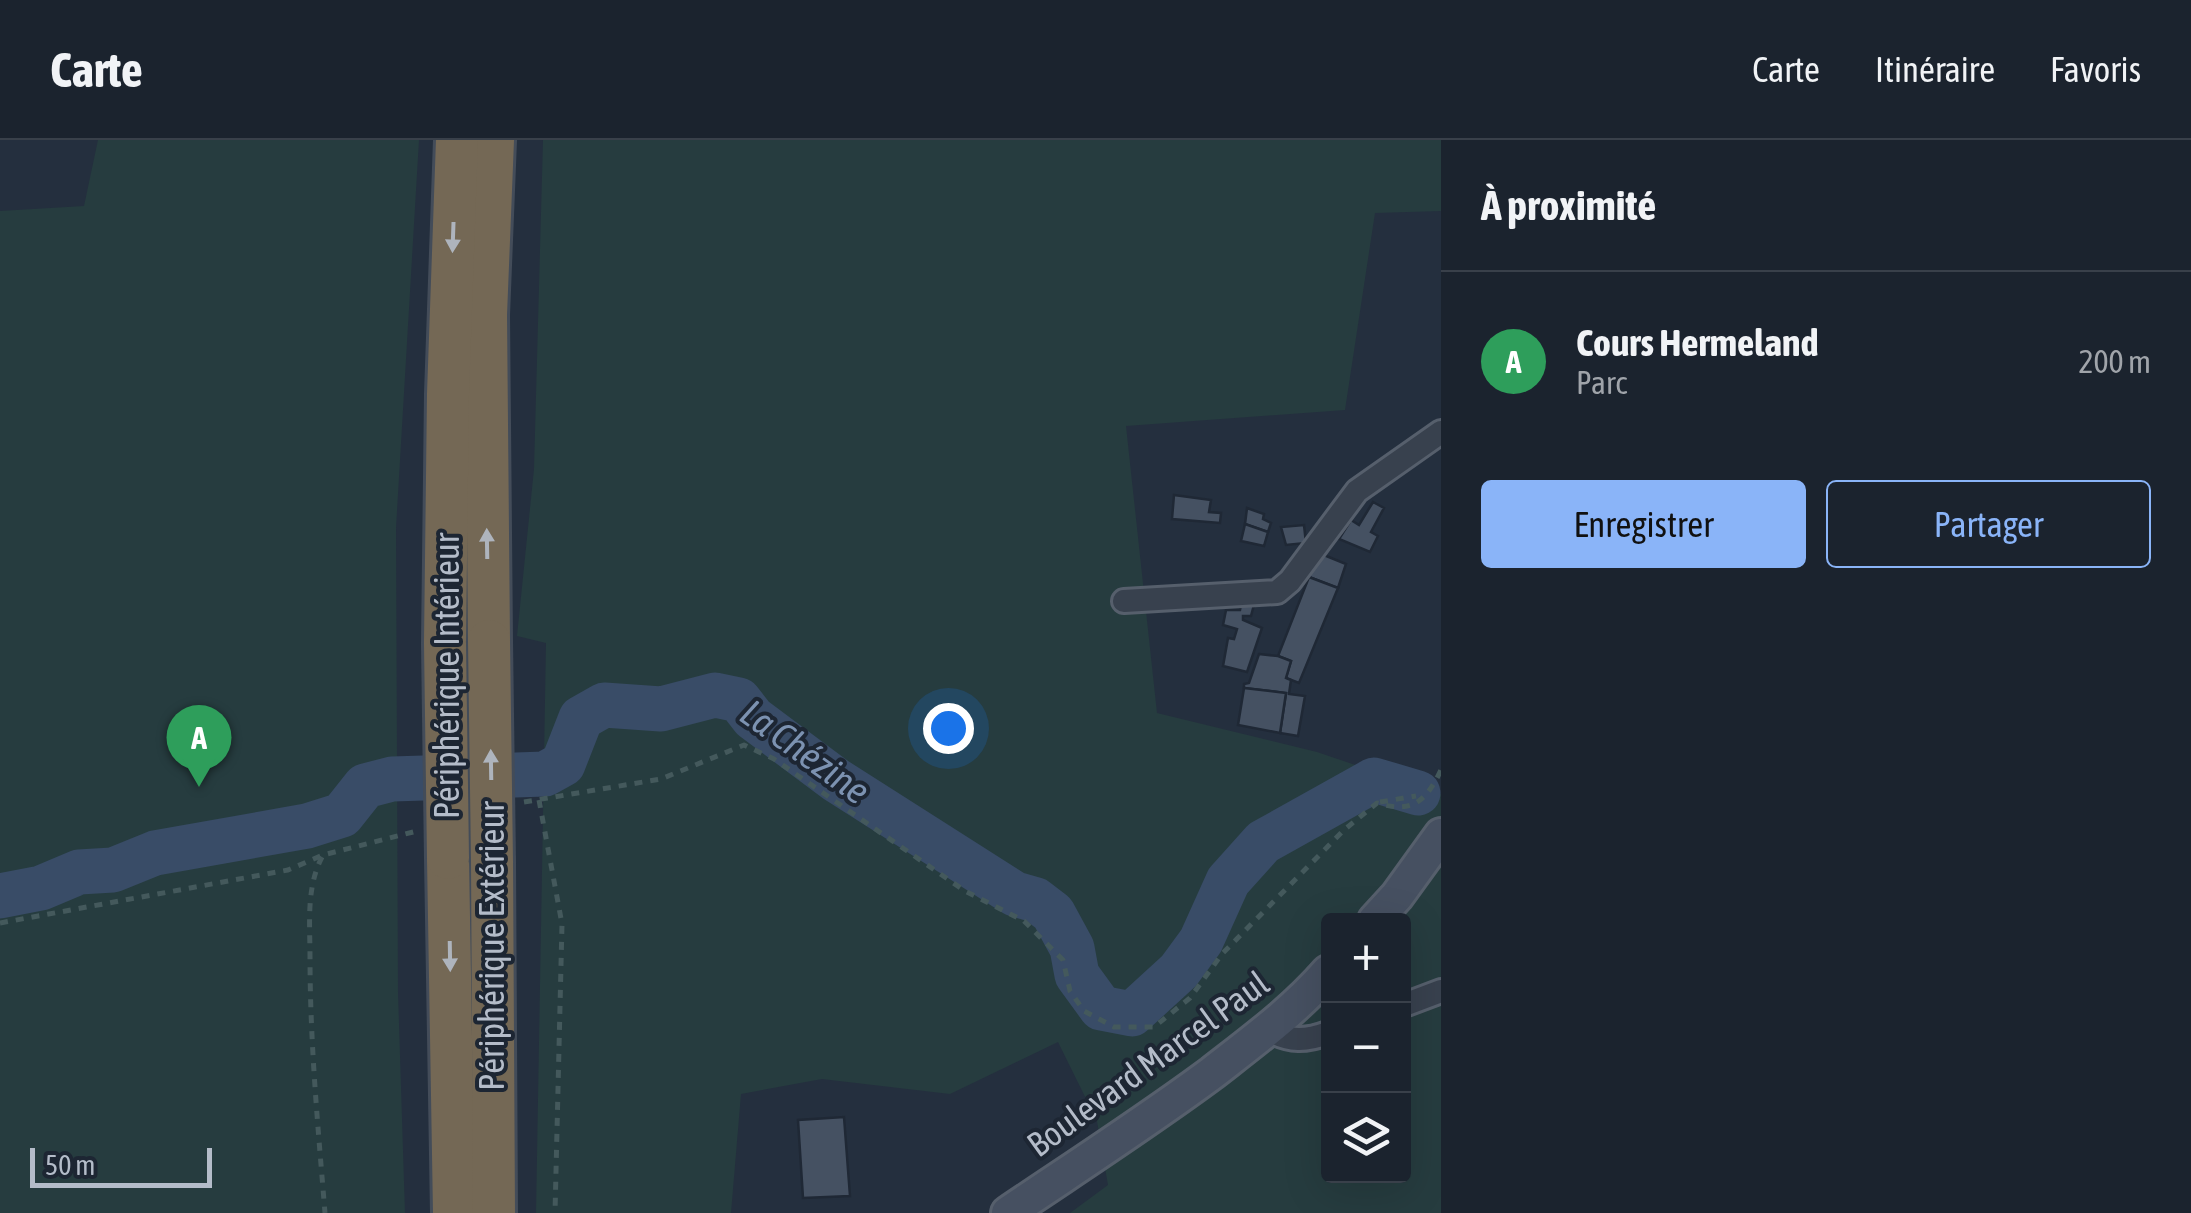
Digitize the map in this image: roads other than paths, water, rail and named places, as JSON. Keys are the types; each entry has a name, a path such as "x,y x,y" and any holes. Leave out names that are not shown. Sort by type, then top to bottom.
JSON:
{"highway":[{"name":"Périphérique Intérieur","path":"454,1213 437,843 446,644 448,394 457,140"},
{"name":"Périphérique Extérieur","path":"493,140 486,333 494,1213"}],"street":[{"path":"1124,602 1277,592 1290,581 1357,491 1441,432"},
{"path":"1381,913 1441,834"},
{"name":"Boulevard Marcel Paul","path":"1008,1213 1176,1099 1269,1030 1321,980"},
{"path":"1410,1003 1441,992"},
{"path":"1269,1030 1287,1040 1321,1035"}],"waterway":[{"name":"La Chézine","path":"0,896 41,888 79,872 113,870 155,853 307,826 342,815 365,786 392,779 545,774 563,764 581,718 604,705 661,709 715,695 739,700 753,718 836,780 1015,894 1036,900 1053,913 1072,948 1077,975 1101,1008 1132,1014 1179,971 1201,941 1228,881 1263,842 1374,780 1418,793"}],"place":[{"name":"Cours Hermeland","path":"199,787"}]}
